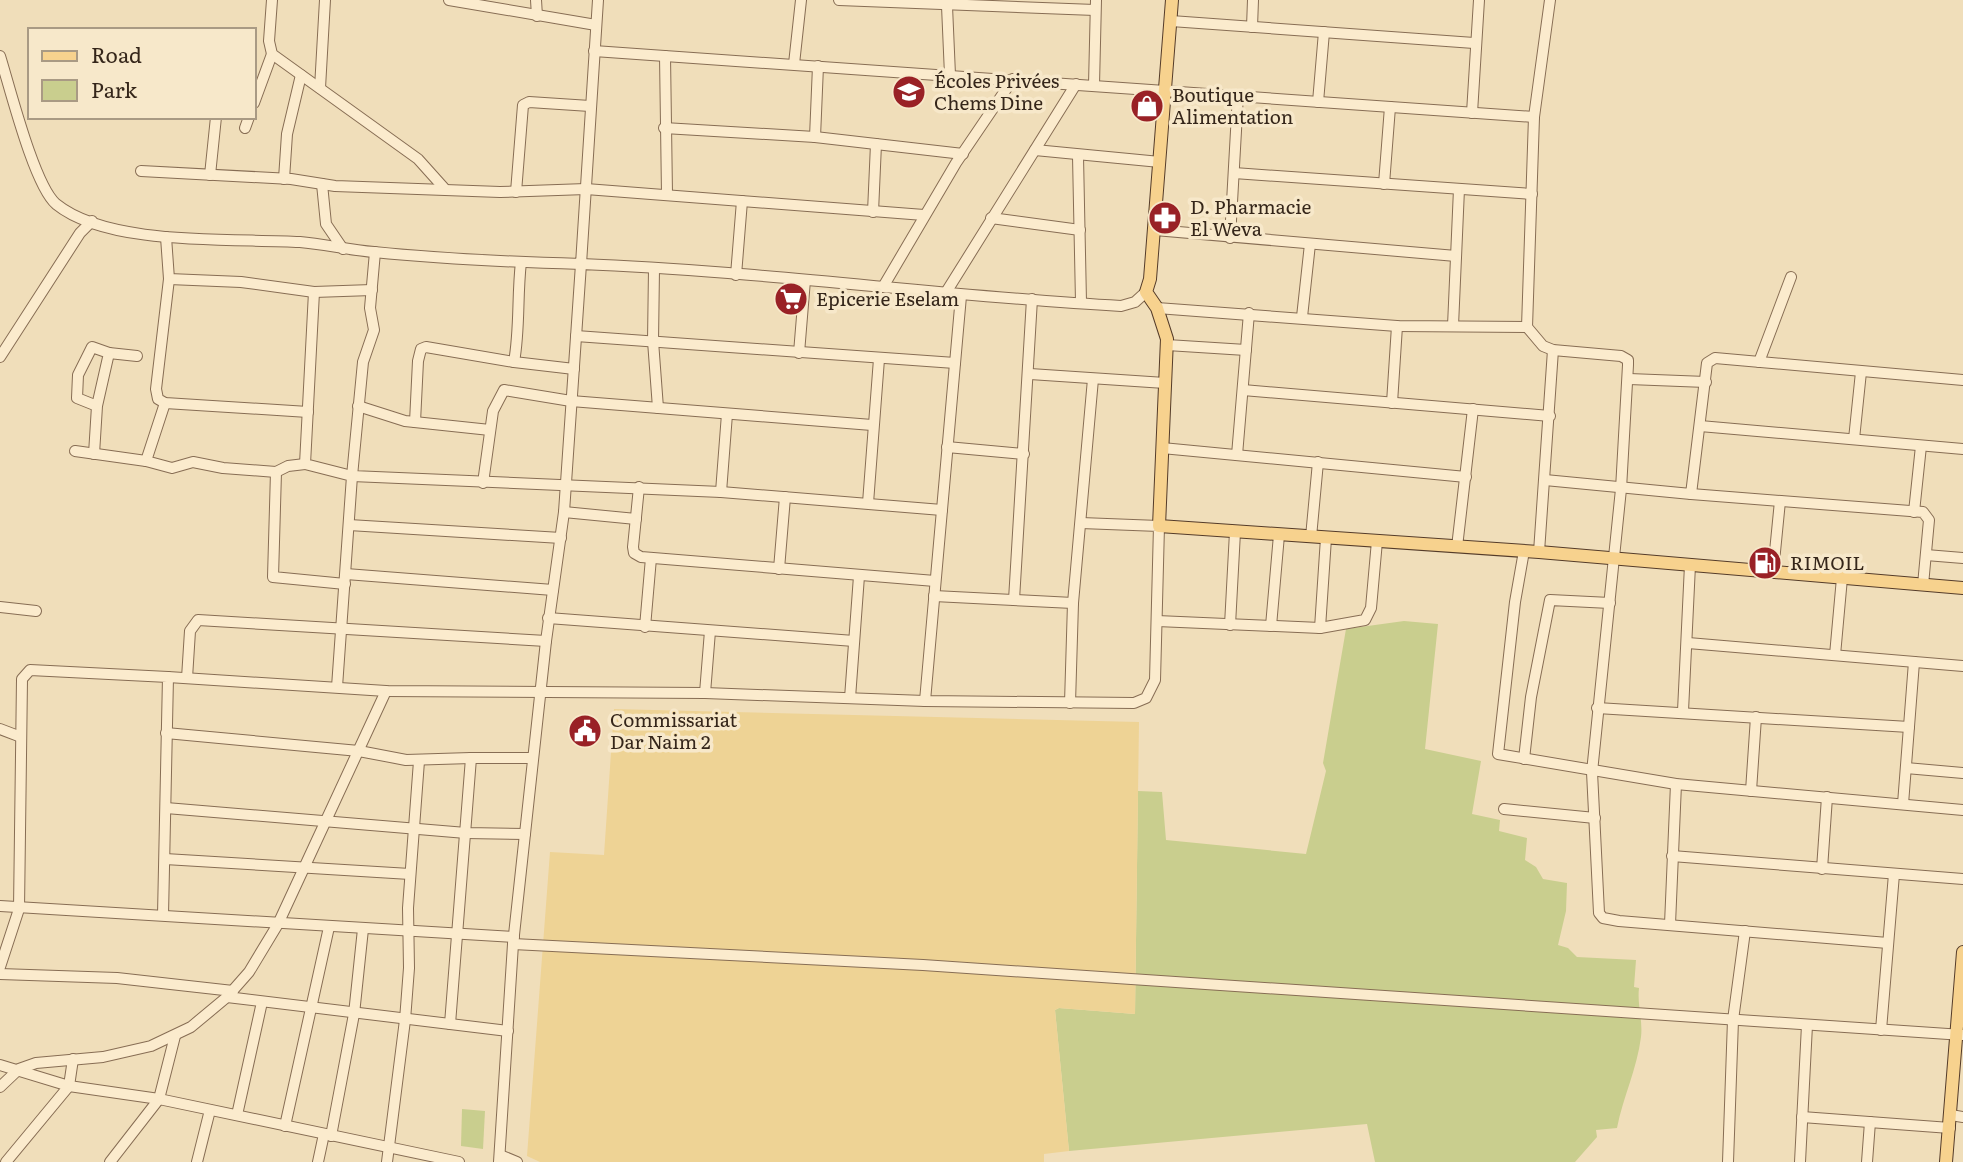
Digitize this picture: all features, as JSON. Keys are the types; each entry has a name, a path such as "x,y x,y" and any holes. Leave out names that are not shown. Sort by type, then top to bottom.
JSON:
{"main road":[{"path":"1172,0 1155,230 1150,283 1146,292 1157,308 1167,333 1159,526 1539,552 1963,588"},
{"path":"1946,1162 1950,1129 1957,1116 1963,952"}],"street":[{"path":"256,87 272,54 269,41 272,0"},
{"path":"320,88 325,0"},
{"path":"449,0 596,24"},
{"path":"537,0 537,16"},
{"path":"517,1162 500,1158 514,940 548,618 564,512 598,0"},
{"path":"794,64 801,0"},
{"path":"839,0 947,6 1096,5 1094,85"},
{"path":"1252,27 1253,0"},
{"path":"1472,113 1479,0"},
{"path":"1550,0 1534,117 1527,327 1543,346 1553,350 1628,360 1621,489 1592,772 1599,914 1611,920 1888,943"},
{"path":"947,6 950,75"},
{"path":"1171,21 1475,43"},
{"path":"1318,102 1324,32"},
{"path":"594,51 1534,117"},
{"path":"272,54 418,159 444,188"},
{"path":"0,56 44,190 71,214 166,237 254,243 299,242 375,252 654,269 805,280 961,296 1121,306 1135,302 1146,292"},
{"path":"665,56 667,194"},
{"path":"815,136 818,66"},
{"path":"284,179 287,134 300,75"},
{"path":"883,287 924,215 1013,79"},
{"path":"946,293 1076,84"},
{"path":"1230,238 1238,95"},
{"path":"516,191 523,105 529,102 590,106"},
{"path":"1384,184 1390,107"},
{"path":"210,175 216,119"},
{"path":"664,128 815,136 963,154"},
{"path":"873,212 876,144"},
{"path":"1035,150 1160,162"},
{"path":"1078,156 1081,302"},
{"path":"141,171 284,179 323,184 516,191 586,189 924,215"},
{"path":"1234,173 1532,194"},
{"path":"323,184 326,223 343,249"},
{"path":"1453,326 1459,189"},
{"path":"736,275 742,201"},
{"path":"991,218 1080,230"},
{"path":"0,357 80,233 92,221"},
{"path":"1155,230 1456,256"},
{"path":"166,237 169,279 156,389 158,399 165,403 308,412"},
{"path":"1303,317 1310,244"},
{"path":"337,687 358,406 363,362 374,330 370,308 375,252"},
{"path":"514,362 520,324 518,286 521,262"},
{"path":"654,269 653,341 658,408"},
{"path":"1759,362 1791,277"},
{"path":"169,279 241,282 314,292 372,290"},
{"path":"799,353 805,280"},
{"path":"305,464 314,292"},
{"path":"925,701 961,296"},
{"path":"1014,600 1030,374 1032,299"},
{"path":"1157,308 1397,326 1527,327"},
{"path":"1237,454 1249,313"},
{"path":"1392,403 1397,326"},
{"path":"576,336 955,363"},
{"path":"1167,345 1246,350"},
{"path":"97,406 77,398 78,375 92,347 109,353 137,356"},
{"path":"415,422 418,361 421,349 426,347 574,369"},
{"path":"1539,552 1553,350"},
{"path":"94,454 97,406 109,353"},
{"path":"868,503 878,359"},
{"path":"1691,494 1709,359 1963,380"},
{"path":"1854,439 1861,372"},
{"path":"1030,374 1165,383"},
{"path":"1070,703 1073,603 1093,379"},
{"path":"1629,379 1706,382"},
{"path":"483,483 493,411 504,390 571,401 872,425"},
{"path":"1243,390 1550,415"},
{"path":"146,461 165,403"},
{"path":"358,406 415,422 490,430"},
{"path":"1457,547 1472,409"},
{"path":"721,492 727,414"},
{"path":"1700,426 1963,449"},
{"path":"1914,512 1921,446"},
{"path":"947,447 1024,454"},
{"path":"1162,448 1466,477"},
{"path":"75,451 146,461 172,468 193,462 223,468 276,472 288,466 305,464 352,476 639,487 942,510"},
{"path":"1311,537 1318,462"},
{"path":"276,472 273,577 553,590"},
{"path":"1545,480 1621,489 1927,514 1923,585"},
{"path":"639,487 634,553 651,558 935,581"},
{"path":"779,569 785,497"},
{"path":"1773,572 1780,501"},
{"path":"564,512 636,519"},
{"path":"0,967 19,909 22,679 30,670 386,691 705,693 1070,703 1133,702 1146,698 1155,680 1159,526 1081,523"},
{"path":"349,525 561,538"},
{"path":"1230,625 1235,532"},
{"path":"1271,626 1279,535"},
{"path":"1320,628 1326,538"},
{"path":"1157,621 1320,628 1356,622 1369,616 1377,541"},
{"path":"1524,551 1497,750 1502,755 1676,784 1963,810"},
{"path":"1926,555 1963,558"},
{"path":"645,627 651,558"},
{"path":"1684,711 1690,565"},
{"path":"850,698 859,576"},
{"path":"1835,655 1842,578"},
{"path":"934,596 1073,603"},
{"path":"1524,759 1531,697 1550,600 1610,603"},
{"path":"0,607 36,611"},
{"path":"548,618 855,641"},
{"path":"187,678 190,631 198,620 546,641"},
{"path":"705,693 710,631"},
{"path":"1688,643 1963,666"},
{"path":"1903,804 1914,662"},
{"path":"163,915 168,677"},
{"path":"0,1087 19,1069 44,1061 129,1052 175,1037 208,1015 230,994 278,925 386,691"},
{"path":"1597,708 1684,711 1909,727"},
{"path":"1751,791 1756,717"},
{"path":"0,729 21,737"},
{"path":"166,733 359,751 419,761 532,758"},
{"path":"450,1024 471,758"},
{"path":"387,1162 405,1020 410,874 419,761"},
{"path":"1906,768 1963,773"},
{"path":"1670,924 1676,784"},
{"path":"1822,869 1827,797"},
{"path":"166,808 466,832 524,834"},
{"path":"1504,808 1595,818"},
{"path":"1672,856 1963,879"},
{"path":"165,859 410,874"},
{"path":"1881,1030 1894,874"},
{"path":"0,906 163,915 278,925 458,933 514,940 1960,1035"},
{"path":"285,1126 329,927"},
{"path":"318,1162 327,1135 354,1014 363,929"},
{"path":"1728,1162 1733,1020 1745,931"},
{"path":"0,974 125,979 230,994 262,1002 508,1031"},
{"path":"237,1115 262,1002"},
{"path":"1800,1162 1807,1025"},
{"path":"110,1162 159,1099 175,1037"},
{"path":"6,1162 69,1086 73,1059"},
{"path":"0,1065 69,1086 159,1099 459,1162"},
{"path":"197,1162 210,1110"},
{"path":"1802,1117 1950,1129"},
{"path":"1867,1162 1870,1122"}],"green space":[{"path":"1404,621 1438,624 1425,749 1481,761 1472,814 1500,820 1499,831 1527,838 1525,860 1536,867 1543,879 1567,883 1566,911 1558,945 1568,948 1577,957 1636,960 1634,987 1639,988 1641,1037 1617,1128 1596,1130 1597,1137 1575,1162 1375,1162 1367,1124 1069,1151 1055,1010 1059,1008 1135,1014 1138,791 1162,792 1166,840 1306,854 1326,771 1323,763 1346,629"},
{"path":"462,1109 485,1111 483,1149 461,1146"}],"sand":[{"path":"614,709 1139,722 1135,1014 1059,1008 1055,1010 1069,1151 1044,1154 1044,1162 540,1162 527,1156 550,852 604,855"}],"place":[{"name":"Écoles Privées Chems Dine","path":"909,92"},
{"name":"Boutique Alimentation","path":"1147,106"},
{"name":"D. Pharmacie El Weva","path":"1165,218"},
{"name":"Epicerie Eselam","path":"791,299"},
{"name":"RIMOIL","path":"1765,563"},
{"name":"Commissariat Dar Naim 2","path":"585,731"}]}
